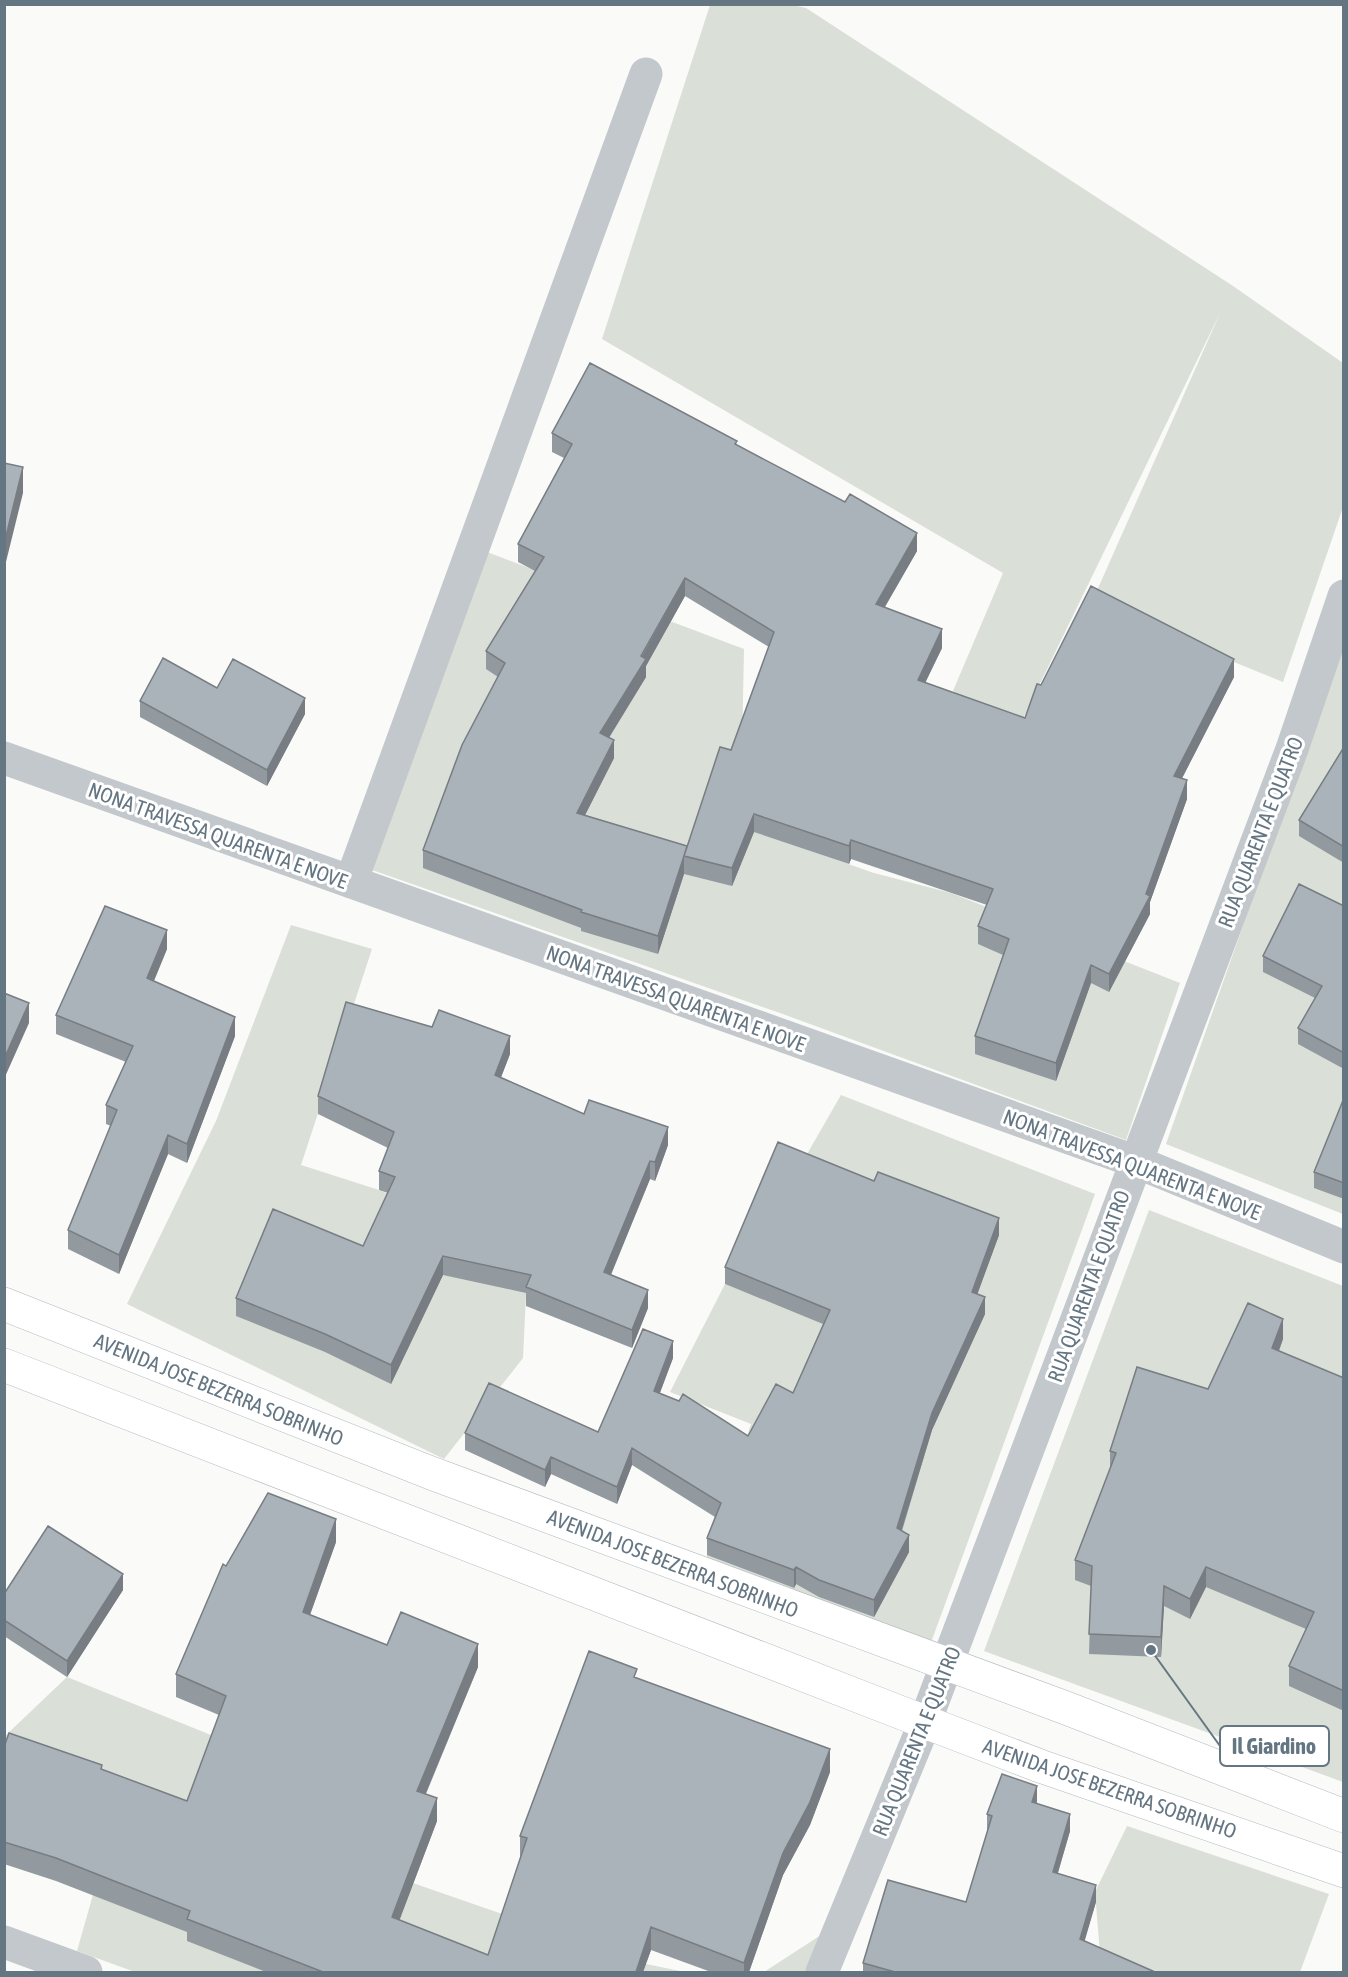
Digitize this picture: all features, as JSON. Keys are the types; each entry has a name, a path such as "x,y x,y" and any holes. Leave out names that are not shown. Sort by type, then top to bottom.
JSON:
{"main road":[{"name":"AVENIDA JOSE BEZERRA SOBRINHO","path":"4,1304 431,1473 1207,1761 1344,1816"},
{"name":"AVENIDA JOSE BEZERRA SOBRINHO","path":"4,1365 1040,1766 1344,1871"}],"street":[{"path":"351,882 646,74"},
{"name":"RUA QUARENTA E QUATRO","path":"822,1972 925,1722 1134,1161 1292,749 1344,596"},
{"name":"NONA TRAVESSA QUARENTA E NOVE","path":"4,758 1134,1161 1344,1247"},
{"path":"4,1942 86,1972"}],"shaded area":[{"path":"788,4 806,8 1233,286 1343,363 1343,507 1283,682 1091,604 1221,311 1016,733 953,691 1003,573 602,339 710,5"},
{"path":"487,552 744,649 742,748 808,850 874,873 951,893 1180,983 1126,1140 780,1013 372,870"},
{"path":"1343,642 1343,1214 1166,1144"},
{"path":"291,925 372,949 301,1165 379,1190 528,1253 523,1358 444,1459 127,1304 216,1121"},
{"path":"841,1095 1095,1194 929,1648 706,1559 751,1424 670,1392 725,1284 792,1311 799,1168"},
{"path":"1149,1210 1343,1286 1343,1782 984,1651"},
{"path":"67,1677 211,1735 194,1807 646,1964 685,1972 135,1972 77,1951 123,1789 5,1746 4,1737"},
{"path":"1127,1826 1329,1894 1300,1972 1117,1972 1101,1966 1095,1892"},
{"path":"821,1935 807,1972 764,1972"}],"building":[{"path":"590,363 737,441 735,444 845,502 850,494 917,533 876,604 942,629 918,680 1025,718 1037,684 1041,685 1091,586 1234,659 1174,776 1187,780 1146,894 1150,896 1109,974 1091,965 1056,1063 975,1036 1009,939 978,926 993,889 851,840 849,846 754,814 732,868 684,856 658,936 581,912 582,910 423,850 462,745 505,663 486,651 544,557 518,544 572,444 552,433","holes":["685,578 774,632 731,750 720,747 684,856 687,846 577,813 614,740 600,733 646,659 641,656"]},
{"path":"4,463 23,467 4,544"},
{"path":"163,658 217,688 233,659 305,698 267,770 140,701"},
{"path":"1344,747 1344,847 1299,820"},
{"path":"1299,884 1344,906 1344,1053 1298,1028 1322,986 1263,956"},
{"path":"105,906 167,930 147,978 235,1017 187,1144 168,1135 119,1255 68,1230 117,1110 106,1105 133,1046 56,1015"},
{"path":"4,993 29,1003 4,1059"},
{"path":"346,1002 432,1027 439,1010 510,1036 495,1075 584,1114 589,1100 668,1127 655,1162 650,1161 604,1272 648,1290 632,1330 526,1287 531,1275 443,1256 391,1365 325,1334 236,1298 273,1209 363,1246 395,1177 379,1171 394,1132 318,1096"},
{"path":"1344,1098 1344,1183 1314,1172"},
{"path":"778,1142 874,1181 878,1172 999,1218 972,1292 985,1297 932,1413 897,1528 909,1535 874,1600 819,1580 796,1567 794,1570 707,1538 721,1503 632,1448 617,1487 551,1457 545,1470 465,1433 489,1383 598,1432 643,1329 673,1341 654,1391 679,1401 683,1394 748,1436 776,1384 793,1393 830,1310 725,1267"},
{"path":"1248,1303 1283,1319 1272,1348 1344,1378 1344,1691 1289,1666 1314,1612 1206,1567 1190,1599 1164,1586 1161,1637 1089,1634 1092,1566 1075,1560 1116,1453 1110,1451 1137,1367 1208,1389"},
{"path":"268,1493 336,1519 303,1612 387,1645 401,1612 478,1644 417,1791 437,1798 392,1917 488,1955 527,1838 520,1836 589,1651 637,1669 634,1677 830,1749 810,1802 783,1853 744,1963 651,1927 636,1972 323,1972 187,1919 190,1911 56,1858 4,1842 4,1747 9,1733 102,1765 101,1769 187,1801 226,1696 176,1674 223,1564 226,1566"},
{"path":"48,1526 123,1574 67,1661 4,1620 4,1594"},
{"path":"1002,1774 1037,1786 1032,1802 1070,1814 1053,1872 1096,1885 1080,1939 1155,1972 895,1972 863,1963 888,1880 966,1902 992,1816 987,1814"}],"place":[{"name":"Il Giardino","path":"1151,1650"}]}
